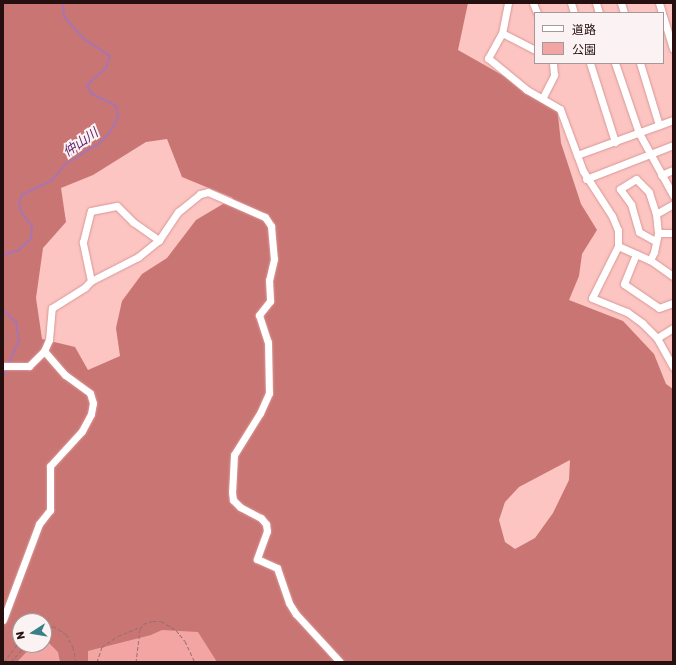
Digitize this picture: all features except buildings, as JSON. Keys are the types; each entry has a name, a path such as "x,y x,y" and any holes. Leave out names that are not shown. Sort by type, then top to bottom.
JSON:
{"street":[{"path":"508,3 502,33 488,58 527,90 544,97 560,109 586,178 612,216 618,230 618,246 592,298 627,312 658,338 673,367"},
{"path":"664,19 673,49"},
{"path":"502,33 534,49"},
{"path":"544,97 554,75 553,64"},
{"path":"590,64 615,142"},
{"path":"615,64 639,133 673,195"},
{"path":"640,64 659,126"},
{"path":"577,155 673,120"},
{"path":"586,178 673,145"},
{"path":"661,175 673,170"},
{"path":"650,260 654,252 655,241 658,233 656,214 649,192 636,179 620,189 631,204 638,232 655,241"},
{"path":"3,366 29,366 44,351 52,333 52,308 86,287 91,280 138,257 159,240 178,212 195,197 208,192 251,210 265,218 271,226 274,259 269,280 271,296 259,315 268,342 269,393 260,413 234,454 233,500 240,506 261,518 266,524 267,531 257,559 277,568 289,603 296,614 340,662"},
{"path":"656,214 673,204"},
{"path":"91,280 83,242 91,211 117,206 133,222 159,240"},
{"path":"658,233 673,233"},
{"path":"618,246 650,260 673,275"},
{"path":"636,254 624,284 659,308 673,303"},
{"path":"658,338 673,328"},
{"path":"3,620 39,524 50,510 50,466 82,431 91,414 93,403 90,393 66,375 44,351"}],"path":[{"path":"97,662 102,647 118,636 153,621 169,625 185,641 195,662"},
{"path":"52,626 63,631 73,647 76,662"},
{"path":"136,662 136,639 141,627"},
{"path":"4,662 12,652"},
{"path":"12,662 19,653"}],"green space":[{"path":"144,598 273,662 3,662 3,614"}],"shaded area":[{"path":"3,3 468,3 458,50 557,106 561,143 581,204 597,230 582,254 579,276 569,300 623,321 654,354 666,384 673,389 673,662 217,662 198,632 162,630 151,635 88,651 88,662 60,662 58,652 52,646 52,613 12,613 12,653 25,653 17,662 3,662","holes":["167,139 182,177 233,198 196,220 167,258 142,274 122,301 116,328 120,356 88,370 75,347 42,339 36,298 43,248 66,222 61,188 93,175 146,142","570,460 569,480 553,513 535,538 515,549 505,542 499,520 505,502 519,487"]}],"waterway":[{"name":"仲山川","path":"3,255 19,250 31,239 32,226 21,212 19,202 22,195 51,181 66,164 97,145 109,134 118,117 116,106 92,94 87,85 106,68 110,56 85,40 64,17 63,3"},
{"name":"仲山川","path":"3,310 16,322 19,340 3,377"}]}
